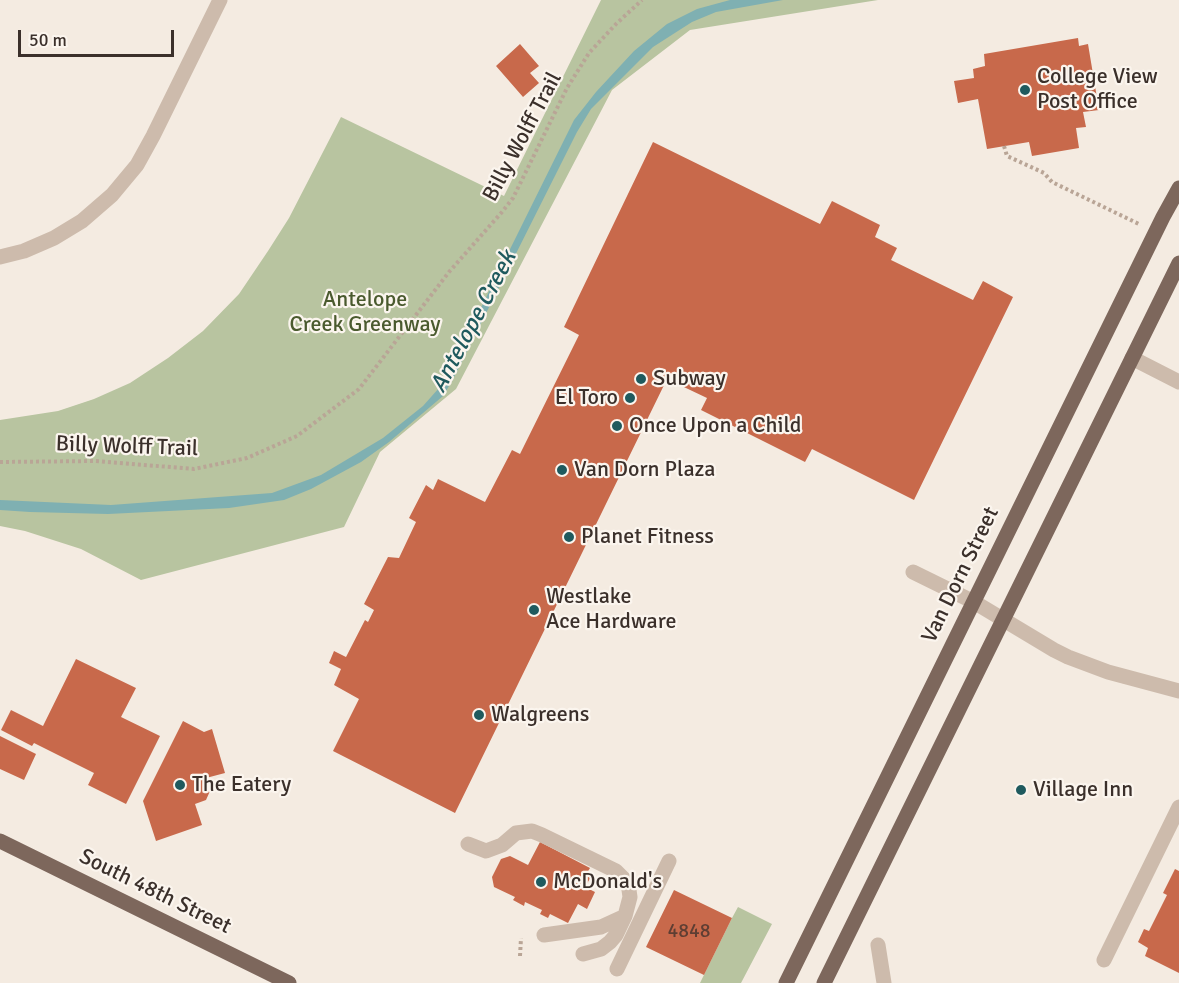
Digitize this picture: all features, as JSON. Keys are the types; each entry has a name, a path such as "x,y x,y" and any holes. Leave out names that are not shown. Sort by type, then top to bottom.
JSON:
{"main road":[{"name":"Van Dorn Street","path":"786,983 1179,188"},
{"path":"824,983 1179,263"},
{"name":"South 48th Street","path":"0,842 289,983"}],"street":[{"path":"0,257 24,251 54,238 82,221 112,195 137,165 220,0"},
{"path":"1132,358 1179,382"},
{"path":"913,572 974,602 1054,650 1092,668 1179,691"},
{"path":"1104,960 1179,807"},
{"path":"468,844 486,851 502,845 516,832 531,831 616,871 627,884 630,897 625,916 610,942 601,949 583,954"},
{"path":"617,969 669,861"},
{"path":"544,935 601,927 625,916"},
{"path":"878,945 884,983"}],"path":[{"name":"Billy Wolff Trail","path":"0,462 96,461 194,469 248,458 297,436 359,389 449,273 502,212 513,198 567,88 589,54 642,0"},
{"path":"1004,146 1007,156 1044,173 1052,182 1141,225"},
{"path":"520,956 521,938"}],"green space":[{"name":"Antelope Creek Greenway","path":"601,0 878,0 690,30 612,90 456,389 380,452 344,527 141,580 81,549 25,531 0,526 0,420 58,411 94,399 130,383 203,331 239,294 268,251 289,218 341,117 504,196"},
{"path":"738,907 772,924 741,983 700,983 732,918"}],"water":[{"name":"Antelope Creek","path":"730,0 783,0 716,12 692,22 653,47 591,109 577,132 443,396 389,442 361,462 311,489 284,500 229,508 108,514 0,510 0,500 111,505 272,493 321,475 383,438 423,406 439,388 574,120 596,92 634,51 667,24 697,9"}],"building":[{"name":"College View Post Office","path":"1078,38 1079,46 1088,44 1099,110 1083,112 1086,127 1076,128 1079,148 1032,156 1029,142 987,149 978,99 958,103 954,81 974,78 973,69 985,66 984,54"},
{"path":"520,44 539,66 530,73 539,83 523,97 496,66"},
{"name":"Van Dorn Plaza","path":"653,142 820,224 832,201 880,225 875,237 897,248 891,260 973,300 983,281 1013,297 914,500 812,449 805,462 701,410 707,398 667,379 455,813 333,751 359,699 334,685 341,669 329,663 334,651 346,657 365,620 368,622 374,610 364,604 388,557 399,558 416,522 409,518 426,485 433,490 438,479 485,502 512,450 520,454 579,335 564,327"},
{"path":"76,659 136,688 121,717 160,736 126,804 88,785 94,773 34,743 32,746 1,730 11,710 43,726"},
{"name":"The Eatery","path":"183,721 204,732 212,729 225,773 206,778 210,791 206,800 195,804 202,825 156,841 143,801"},
{"path":"0,736 36,754 24,780 0,769"},
{"name":"McDonald's","path":"540,842 590,868 587,873 592,875 585,887 595,892 587,909 578,904 568,923 550,914 548,918 540,914 542,910 525,902 524,906 513,900 515,897 494,887 492,877 501,859 510,856 528,865"},
{"path":"1175,869 1179,871 1179,973 1145,956 1148,948 1138,942 1144,929 1149,931 1167,895 1163,893"},
{"path":"674,890 732,918 704,975 646,947"}],"place":[{"name":"College View Post Office","path":"1025,90"},
{"name":"Subway","path":"641,379"},
{"name":"El Toro","path":"630,398"},
{"name":"Once Upon a Child","path":"617,426"},
{"name":"Van Dorn Plaza","path":"562,470"},
{"name":"Planet Fitness","path":"569,537"},
{"name":"Westlake Ace Hardware","path":"534,610"},
{"name":"Walgreens","path":"479,715"},
{"name":"The Eatery","path":"180,785"},
{"name":"Village Inn","path":"1021,790"},
{"name":"McDonald's","path":"541,882"}]}
